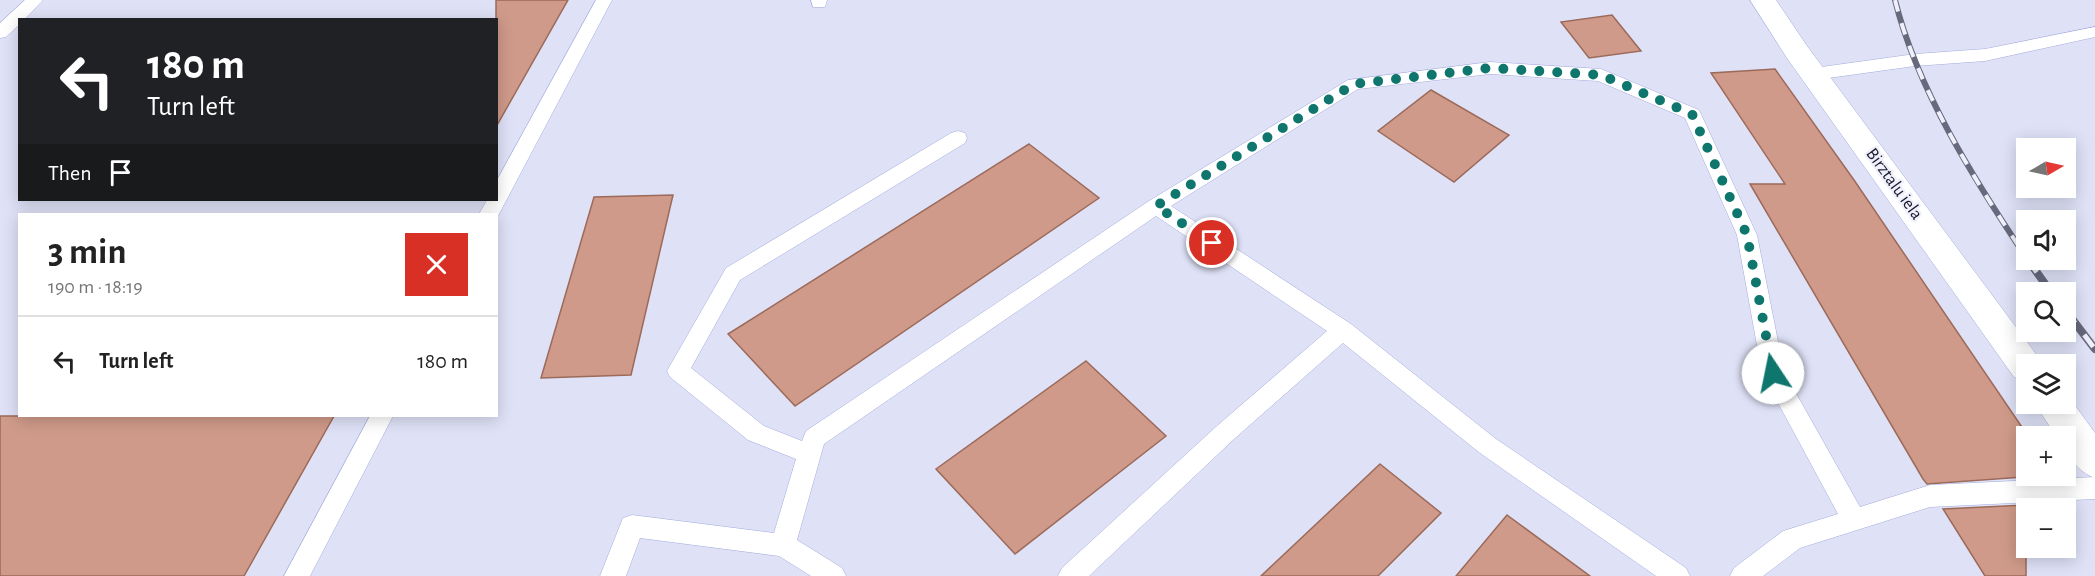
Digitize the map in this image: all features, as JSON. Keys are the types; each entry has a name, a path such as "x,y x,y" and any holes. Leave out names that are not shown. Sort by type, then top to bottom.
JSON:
{"street":[{"name":"Birztalu iela","path":"1763,0 2016,354"},
{"path":"2060,414 2095,462"}],"lane":[{"path":"0,33 35,0"},
{"path":"498,197 604,0"},
{"path":"1814,74 1915,60 1985,55 2095,32"},
{"path":"783,545 814,438 1156,206 1354,84 1490,68 1601,75 1692,114 1747,235 1773,373 1854,520"},
{"path":"810,454 756,433 678,372 733,274 958,138"},
{"path":"1156,206 1343,330 1488,446 1677,576"},
{"path":"1071,576 1226,432 1343,330"},
{"path":"297,576 381,417"},
{"path":"1743,576 1792,539 1930,496 2095,488"},
{"path":"613,576 632,526 783,545 833,576"}],"building":[{"path":"496,0 568,0 498,123 498,18 496,18"},
{"path":"1612,15 1641,51 1589,58 1561,22"},
{"path":"1775,69 1854,180 2021,426 2016,426 2016,478 1927,484 1923,479 1750,184 1785,184 1711,73"},
{"path":"1431,90 1509,135 1454,182 1378,131"},
{"path":"1029,144 1099,198 795,406 728,334"},
{"path":"673,195 631,375 541,378 594,197"},
{"path":"1086,361 1166,436 1015,554 936,469"},
{"path":"0,416 333,417 244,576 0,576"},
{"path":"1380,464 1441,513 1378,576 1261,576"},
{"path":"2016,505 2016,558 2026,558 2026,576 1985,576 1943,509"},
{"path":"1507,515 1590,576 1456,576"}],"railway":[{"path":"1895,0 1905,33 1933,100 1968,166 2016,242"},
{"path":"2035,270 2044,282"},
{"path":"2076,324 2095,349"}],"route":[{"path":"1212,243 1156,206 1354,84 1490,68 1601,75 1692,114 1747,235 1773,373"}]}
